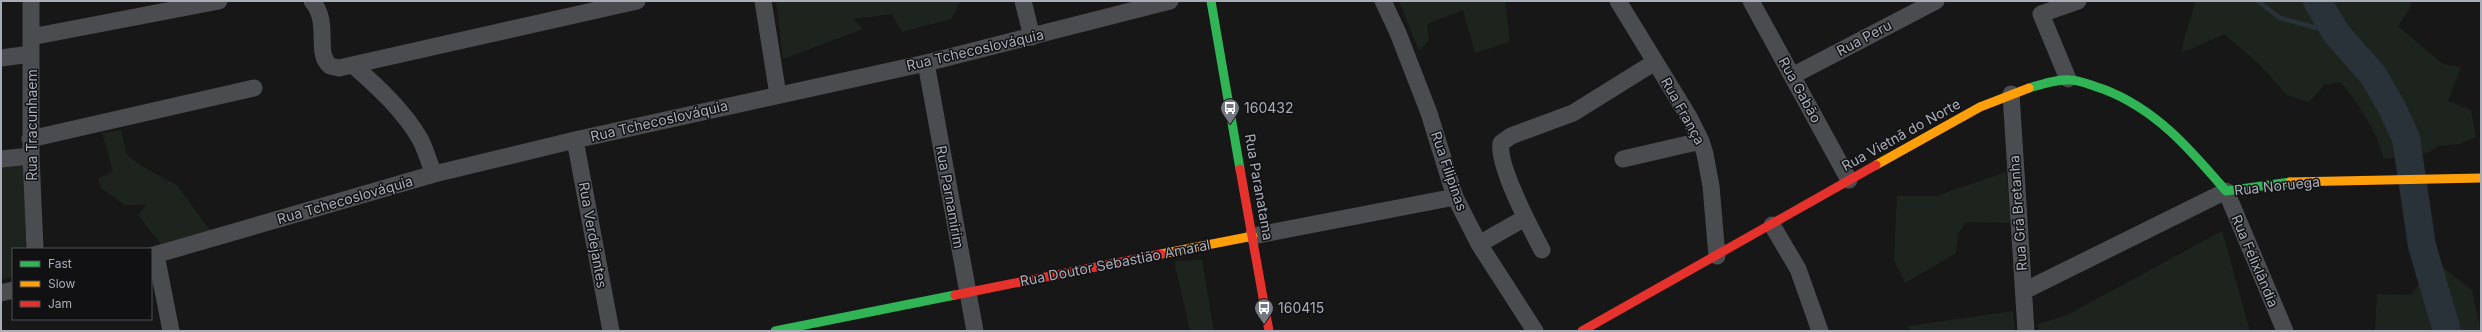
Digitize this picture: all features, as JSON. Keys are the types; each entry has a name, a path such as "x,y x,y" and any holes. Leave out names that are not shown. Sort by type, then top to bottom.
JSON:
{"street":[{"name":"Rua Tracunhaem","path":"31,1 32,37 30,139 35,248"},
{"path":"32,37 219,1"},
{"path":"312,1 319,8 323,19 322,49 326,63 330,66 340,68 354,66 444,43 637,1"},
{"path":"763,1 778,95"},
{"path":"1023,1 1032,37"},
{"name":"Rua Tchecoslováquia","path":"153,256 434,174 575,140 926,62 1032,37 1170,1"},
{"name":"Rua Paranatama","path":"1211,1 1254,236 1269,331"},
{"name":"Rua Filipinas","path":"1383,1 1398,33 1429,114 1455,197 1479,244 1535,331"},
{"name":"Rua Gabão","path":"1751,1 1849,180"},
{"name":"Rua Peru","path":"1792,76 1936,1"},
{"path":"2078,1 2041,14 2068,79 2104,89 2156,116 2179,138 2226,191"},
{"name":"Rua França","path":"1627,5 1655,62 1701,141 1706,154 1711,186 1716,256"},
{"path":"1,58 31,54"},
{"name":"Rua Parnamirim","path":"926,62 975,331"},
{"path":"1542,250 1525,218 1501,156 1501,143 1511,136 1573,113 1655,62"},
{"path":"354,66 378,88 403,116 420,140 434,174"},
{"name":"Rua Vietnã do Norte","path":"1582,331 1980,107 2011,94 2068,79"},
{"path":"30,139 254,88"},
{"name":"Rua Grã Bretanha","path":"2011,94 2026,331"},
{"name":"Rua Verdejantes","path":"575,140 611,331"},
{"path":"1623,159 1701,141"},
{"path":"1,159 31,156"},
{"name":"Rua Noruega","path":"2024,291 2226,191 2304,180 2481,178"},
{"name":"Rua Félixlândia","path":"2226,191 2284,331"},
{"name":"Rua Doutor Sebastião Amaral","path":"775,331 1455,197"},
{"path":"1479,244 1525,218"},
{"path":"1772,225 1798,269 1820,331"},
{"path":"153,256 171,331"},
{"path":"1,293 12,290"}],"shaded area":[{"path":"776,1 961,1 951,19 902,32 892,14 854,19 863,29 783,59"},
{"path":"1399,1 1505,1 1510,42 1475,53 1463,10 1427,24 1429,40 1419,51"},
{"path":"2195,1 2410,1 2411,7 2398,26 2443,64 2461,67 2448,101 2471,110 2476,137 2460,144 2439,146 2427,153 2384,159 2377,138 2367,119 2341,82 2324,85 2309,102 2287,95 2258,63 2224,34 2182,53 2184,40"},
{"path":"121,130 127,155 143,167 177,185 210,230 161,244 138,215 146,205 125,205 101,188 98,179 113,171 102,133"},
{"path":"2402,159 2416,247 2472,290 2481,331 2375,331 2377,294 2411,295 2425,275 2415,249"},
{"path":"24,166 26,248 12,248 12,277 1,280 1,167"},
{"path":"2006,172 2011,223 1966,222 1958,234 1956,253 1905,283 1894,260 1897,196 1936,196"},
{"path":"2222,231 2250,331 2038,331 2038,324 2067,315"},
{"path":"1202,260 1214,331 1190,331 1174,261"},
{"path":"2013,311 2015,331 1909,331 1908,326"}],"waterway":[{"path":"2258,1 2280,18 2336,33"},
{"path":"2317,1 2336,33 2373,75 2391,106 2406,138 2422,246 2447,331"}],"traffic: fast":[{"path":"1211,1 1240,169"},
{"path":"2029,88 2055,81 2074,80 2122,97 2140,107 2171,132 2199,160 2226,191 2290,182"},
{"path":"775,331 955,295"}],"traffic: slow":[{"path":"1876,165 1980,107 2029,88"},
{"path":"2290,182 2481,178"},
{"path":"1161,254 1253,236"}],"traffic: jam":[{"path":"1582,331 1876,165"},
{"path":"1240,169 1269,331"},
{"path":"955,295 1161,254"}],"place":[{"name":"160432","path":"1230,125"},
{"name":"160415","path":"1264,325"}]}
